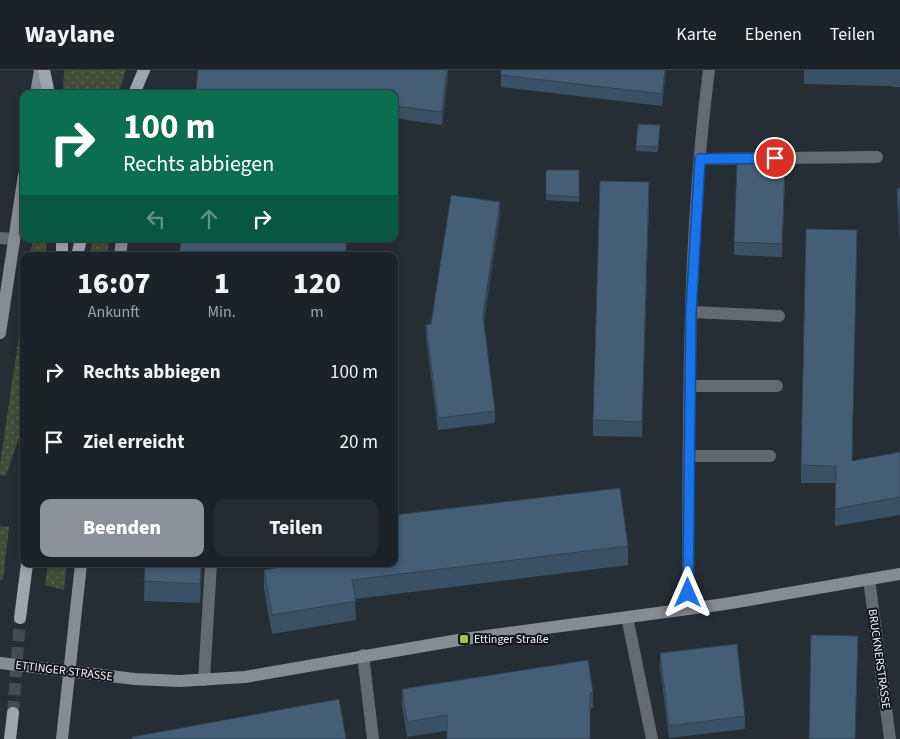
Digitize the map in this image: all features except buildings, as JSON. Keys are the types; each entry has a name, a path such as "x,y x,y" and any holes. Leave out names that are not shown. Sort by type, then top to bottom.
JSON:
{"main road":[{"path":"37,90 40,70"},
{"path":"44,70 48,90"},
{"path":"136,90 144,70"},
{"path":"142,90 144,70"},
{"path":"0,332 20,201"},
{"path":"20,618 27,567"},
{"path":"62,739 81,567"},
{"name":"ETTINGER STRASSE","path":"0,663 135,679 180,681 245,676 464,639 688,609 900,574"},
{"path":"10,739 13,713"}],"street":[{"path":"688,609 691,312 701,128 709,70"},
{"path":"700,159 877,158"},
{"path":"0,238 14,239"},
{"path":"691,312 779,316"},
{"path":"690,386 777,386"},
{"path":"690,456 770,456"},
{"path":"204,680 211,567"},
{"name":"BRUCKNERSTRASSE","path":"868,579 890,739"},
{"path":"627,617 652,739"},
{"path":"363,655 373,739"}],"green space":[{"path":"64,70 126,70 119,90 63,90"},
{"path":"32,242 47,242 46,252 31,252"},
{"path":"92,242 109,242 107,252 90,252"},
{"path":"20,329 20,434 6,476 0,475"},
{"path":"0,526 9,527 3,580 0,580"},
{"path":"48,567 67,567 64,590 45,585"}],"tunnel":[{"path":"13,713 20,618"}],"place":[{"name":"Ettinger Straße","path":"464,639"}],"route":[{"path":"688,593 691,312 700,159 775,158"}]}
